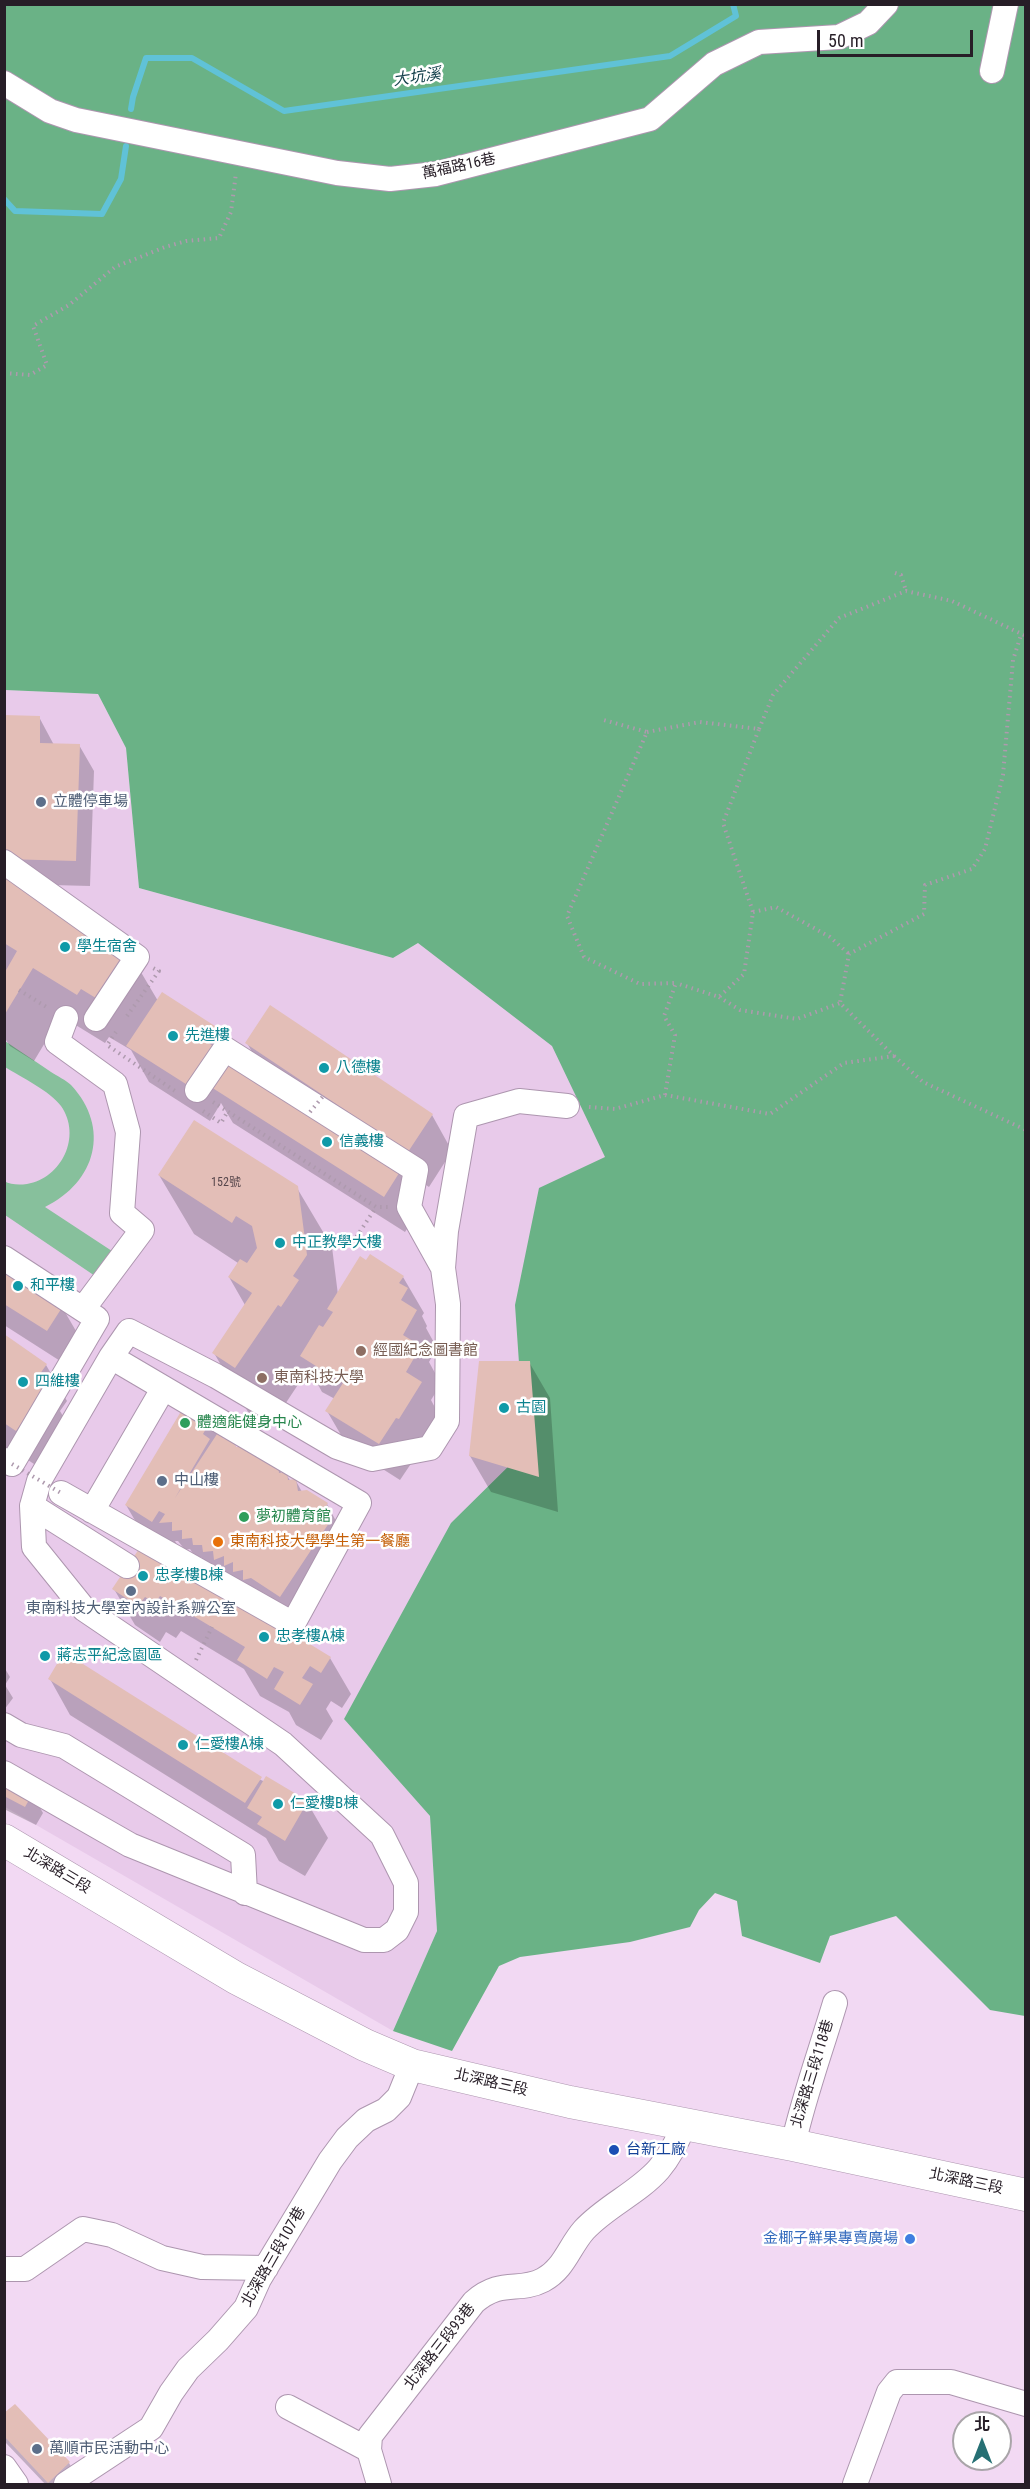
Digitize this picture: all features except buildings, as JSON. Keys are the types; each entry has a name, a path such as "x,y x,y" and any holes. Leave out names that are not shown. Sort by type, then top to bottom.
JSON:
{"main road":[{"name":"北深路三段","path":"4,1840 236,1978 365,2045 412,2065 570,2102 793,2145 1026,2195"}],"street":[{"name":"萬福路16巷","path":"4,83 50,111 76,120 337,173 390,179 436,174 650,119 714,64 759,42 839,37 868,23 886,4"},
{"path":"992,71 1006,4"},
{"path":"4,862 137,957 96,1019"},
{"path":"8,1462 90,1314 142,1230 122,1213 128,1131 115,1084 57,1042 66,1018"},
{"path":"192,1098 225,1049 416,1170 410,1207 443,1268"},
{"path":"4,1258 90,1314 216,1376 337,1447 372,1459 430,1448 447,1421 448,1304 443,1268 446,1231 466,1116 519,1101 567,1106"},
{"path":"4,1773 130,1845 364,1940 384,1940 397,1930 406,1912 406,1883 382,1835 283,1744 84,1609 34,1547 32,1506 39,1481 111,1357 129,1332"},
{"path":"61,1493 293,1624 359,1503 111,1357"},
{"path":"92,1511 163,1389"},
{"path":"32,1506 128,1566"},
{"path":"4,1725 21,1735 64,1746 243,1856 244,1893"},
{"name":"北深路三段118巷","path":"793,2145 803,2099 814,2072 835,2003"},
{"name":"北深路三段107巷","path":"66,2484 151,2428 188,2369 246,2308 266,2268 330,2161 347,2138 366,2120 386,2110 399,2097 412,2065"},
{"name":"北深路三段93巷","path":"369,2450 370,2436 474,2302 485,2293 498,2288 532,2284 544,2280 555,2271 564,2262 583,2231 659,2169 678,2141 684,2125"},
{"path":"4,2270 25,2269 83,2229 112,2235 162,2258 202,2266 266,2268"},
{"path":"855,2484 889,2392 897,2382 951,2382 1026,2404"},
{"path":"288,2407 369,2450 379,2484"},
{"path":"4,2468 16,2484"}],"path":[{"path":"4,373 30,375 48,365 33,326 69,305 115,267 175,244 219,238 231,212 239,152"},
{"path":"896,573 902,575 906,591"},
{"path":"719,997 744,974 753,912 723,823 773,695 839,618 906,591 952,601 1023,636 1013,660 1003,775 985,849 972,869 925,885 924,914 849,954"},
{"path":"600,719 647,732 700,722 759,729"},
{"path":"647,732 567,916 584,957 640,984 676,983 719,997 740,1010 797,1019 840,1003"},
{"path":"753,912 776,907 830,937 849,954"},
{"path":"840,1003 849,954"},
{"path":"126,1017 159,971"},
{"path":"665,1095 675,1035 664,1016 676,983"},
{"path":"20,990 66,1018"},
{"path":"840,1003 923,1082 1026,1130"},
{"path":"120,1026 107,1045 192,1098 221,1123 228,1112"},
{"path":"567,1106 615,1109 665,1095 770,1114 844,1063 894,1056"},
{"path":"310,1112 324,1095"},
{"path":"192,1098 228,1112 376,1207 410,1207"},
{"path":"350,1247 376,1207"},
{"path":"8,1462 61,1493"},
{"path":"194,1662 212,1627"}],"shaded area":[{"name":"東南科技大學","path":"841,668 525,1450 344,1719 430,1816 437,1931 393,2031 5,1807 4,690 98,694 126,748 139,888 393,958 496,897"}],"green space":[{"path":"4,5 1025,5 1025,2016 990,2010 896,1916 830,1936 820,1963 742,1936 737,1901 715,1893 699,1910 690,1927 630,1942 520,1957 499,1966 452,2051 393,2031 437,1931 430,1816 344,1719 451,1523 525,1450 515,1305 539,1188 605,1157 552,1046 418,943 393,958 139,888 126,748 98,694 5,690"},
{"path":"5,1041 67,1081 83,1102 91,1119 94,1136 92,1153 86,1169 76,1183 62,1196 45,1207 115,1253 98,1278 5,1215 4,1181 27,1184 50,1174 65,1154 69,1142 69,1130 67,1118 56,1100 5,1067"}],"waterway":[{"name":"大坑溪","path":"131,109 146,58 192,58 284,111 670,56 736,16 733,4"},
{"name":"大坑溪","path":"4,199 15,211 102,214 121,179 126,146"}],"place":[{"name":"立體停車場","path":"41,802"},
{"name":"學生宿舍","path":"65,947"},
{"name":"先進樓","path":"173,1036"},
{"name":"八德樓","path":"324,1068"},
{"name":"信義樓","path":"327,1142"},
{"name":"中正教學大樓","path":"280,1243"},
{"name":"和平樓","path":"18,1286"},
{"name":"經國紀念圖書館","path":"361,1351"},
{"name":"東南科技大學","path":"262,1378"},
{"name":"四維樓","path":"23,1382"},
{"name":"古園","path":"504,1408"},
{"name":"體適能健身中心","path":"185,1423"},
{"name":"中山樓","path":"162,1481"},
{"name":"夢初體育館","path":"244,1517"},
{"name":"東南科技大學學生第一餐廳","path":"218,1542"},
{"name":"忠孝樓B棟","path":"143,1576"},
{"name":"東南科技大學室內設計系辧公室","path":"131,1591"},
{"name":"忠孝樓A棟","path":"264,1637"},
{"name":"蔣志平紀念園區","path":"45,1656"},
{"name":"仁愛樓A棟","path":"183,1745"},
{"name":"仁愛樓B棟","path":"278,1804"},
{"name":"台新工廠","path":"614,2150"},
{"name":"金椰子鮮果專賣廣場","path":"910,2239"},
{"name":"萬順市民活動中心","path":"37,2449"}]}
